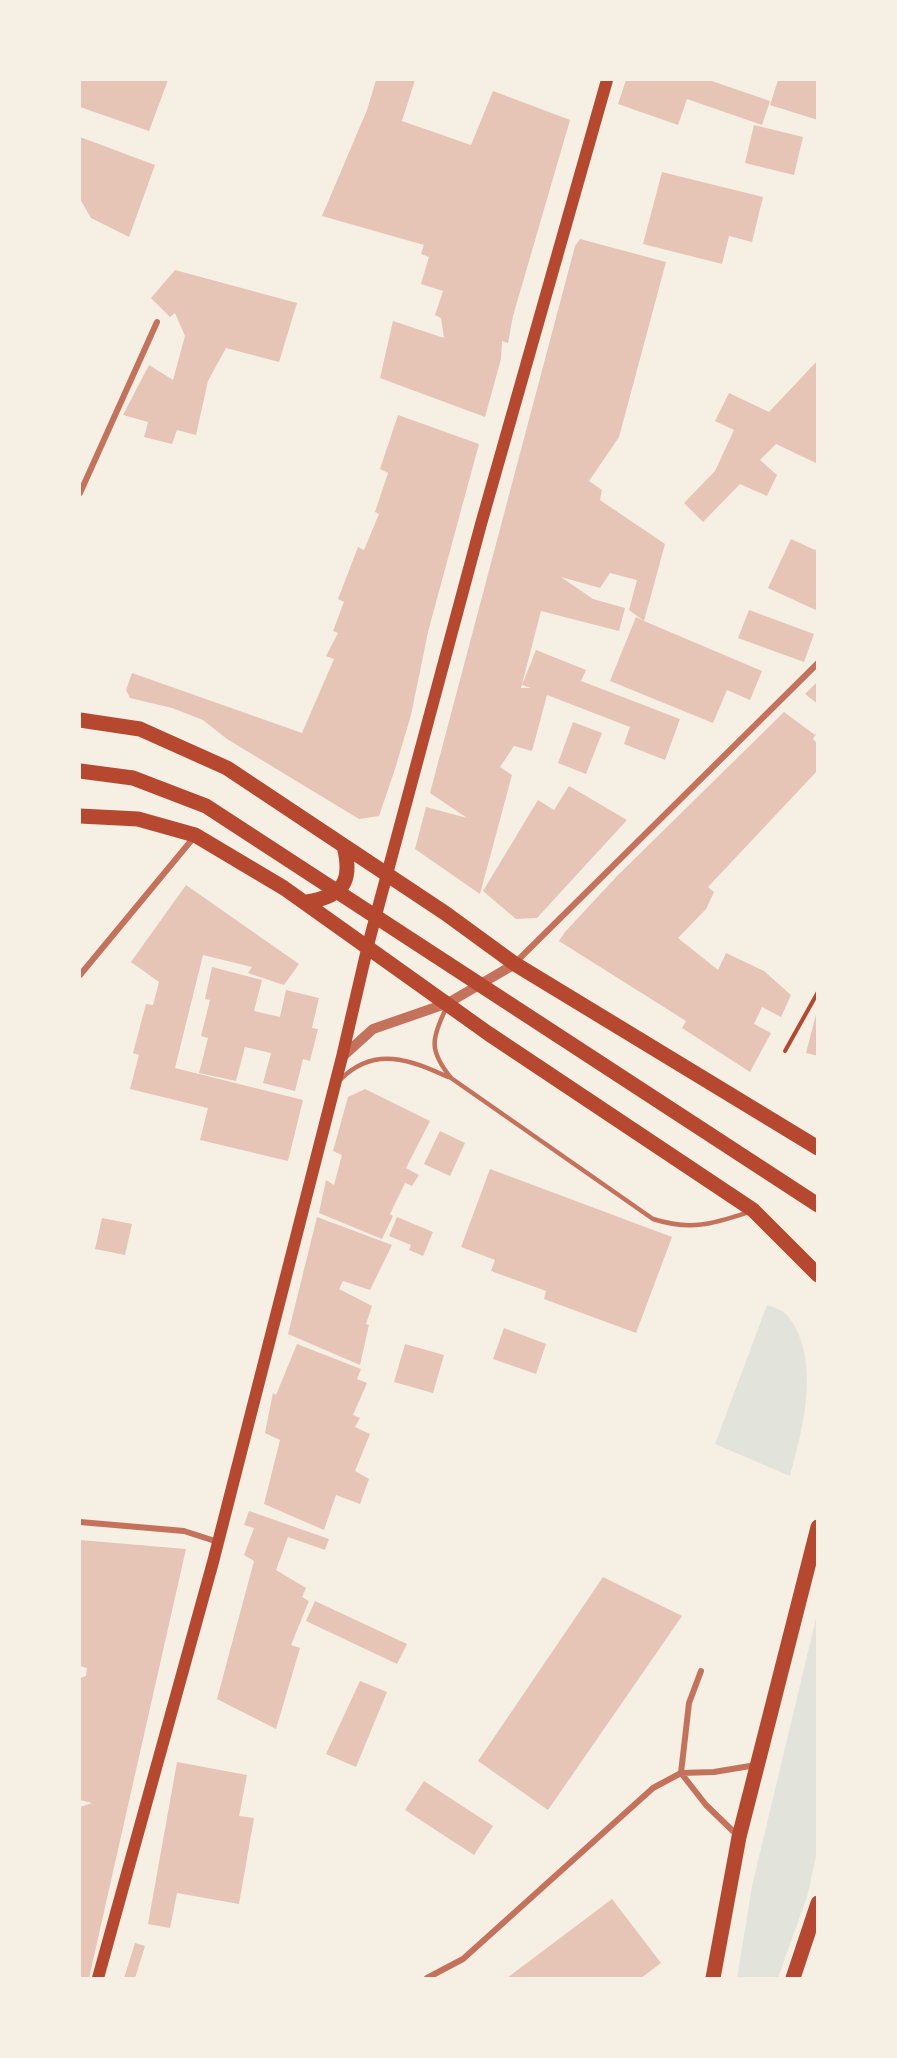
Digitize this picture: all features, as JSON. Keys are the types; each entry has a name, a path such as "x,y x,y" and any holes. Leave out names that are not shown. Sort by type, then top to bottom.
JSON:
{"main road":[{"path":"98,1978 218,1542 342,1057 368,945 481,524 607,80"},
{"path":"80,720 140,729 227,768 515,963 818,1148"},
{"path":"80,771 133,778 206,806 818,1205"},
{"path":"80,816 138,819 195,835 307,902 489,1034 753,1210 818,1275"},
{"path":"307,902 328,899 343,887 349,866 344,846"},
{"path":"713,1978 739,1837 818,1527"},
{"path":"793,1978 818,1903"}],"street":[{"path":"80,493 157,322"},
{"path":"342,1057 373,1029 448,1003 515,963 818,663"},
{"path":"80,975 195,835"},
{"path":"80,1522 184,1531 218,1542"},
{"path":"701,1671 689,1703 681,1773 706,1805 739,1837"},
{"path":"427,1978 463,1959 653,1788 681,1773 714,1772 757,1765"}],"lane":[{"path":"448,1003 433,1037 440,1064 451,1078"},
{"path":"334,1086 348,1071 382,1059 408,1059 451,1078 652,1219 675,1226 708,1225 753,1210"}],"path":[{"path":"785,1051 818,992"}],"shaded area":[{"path":"767,1305 787,1315 798,1332 807,1372 804,1415 790,1476 715,1444"},
{"path":"817,1614 817,1852 807,1897 778,1978 737,1978 752,1886"}],"building":[{"path":"80,80 168,80 149,131 80,107"},
{"path":"376,80 415,80 402,121 471,145 493,91 570,120 513,316 508,343 502,341 501,359 485,417 380,378 393,321 444,338 441,318 435,315 443,291 421,284 429,257 421,254 424,245 322,216 367,110"},
{"path":"626,80 709,80 770,101 762,125 687,99 678,125 618,104"},
{"path":"778,80 818,80 818,120 770,105"},
{"path":"754,125 803,137 794,175 745,163"},
{"path":"80,137 155,165 129,237 91,218 80,199"},
{"path":"662,172 763,197 752,242 729,236 722,264 643,244"},
{"path":"580,239 666,262 619,437 589,481 602,490 600,500 665,544 644,621 629,610 637,580 610,573 600,588 561,577 593,599 625,608 619,631 541,611 521,688 531,688 522,685 536,650 586,670 581,681 680,719 665,760 624,744 630,727 547,695 532,751 514,746 500,767 512,775 480,894 415,849 426,807 467,818 430,793 575,246"},
{"path":"175,270 297,303 279,362 226,348 208,381 196,435 177,430 172,444 144,437 148,422 123,415 149,365 173,380 185,336 175,313 170,317 151,298"},
{"path":"818,360 818,464 776,444 760,460 777,475 767,496 740,484 703,522 684,503 715,471 734,430 715,421 729,393 769,412"},
{"path":"398,415 479,444 428,632 411,715 395,769 379,816 359,819 227,739 203,720 172,708 130,698 126,690 132,673 302,733 334,659 326,656 338,633 333,631 344,602 338,599 358,547 364,550 379,514 375,512 388,473 380,469"},
{"path":"791,539 815,550 818,547 818,611 768,588"},
{"path":"749,610 814,634 804,662 738,638"},
{"path":"636,617 762,671 750,700 727,690 713,723 610,681"},
{"path":"818,681 818,704 805,694"},
{"path":"784,712 815,735 813,739 818,744 818,770 708,887 714,892 706,909 678,938 718,970 726,953 764,971 791,995 781,1017 762,1007 754,1024 771,1033 750,1072 682,1028 686,1021 559,941 617,876"},
{"path":"573,722 602,733 586,774 558,763"},
{"path":"569,786 627,820 537,918 516,919 483,891 538,800 554,810"},
{"path":"186,885 299,964 284,985 248,973 252,967 203,955 175,1068 303,1100 288,1161 200,1140 208,1108 130,1089 139,1055 133,1053 146,1004 153,1005 159,982 131,962"},
{"path":"212,967 262,980 254,1011 280,1017 286,990 319,998 312,1028 318,1029 310,1061 303,1059 295,1091 263,1083 271,1053 245,1047 236,1081 199,1073 208,1038 201,1036 210,1000 205,999"},
{"path":"818,1011 818,1056 806,1053"},
{"path":"365,1089 430,1121 406,1168 419,1175 412,1186 405,1183 390,1214 393,1216 382,1239 319,1213 326,1180 334,1185 342,1155 333,1151 348,1097"},
{"path":"440,1131 465,1143 450,1176 424,1164"},
{"path":"490,1169 672,1237 636,1333 544,1299 546,1291 491,1271 495,1260 461,1247"},
{"path":"317,1217 392,1245 370,1290 343,1281 339,1289 372,1306 366,1324 369,1325 360,1365 288,1334"},
{"path":"397,1217 433,1232 423,1256 409,1250 411,1245 389,1236"},
{"path":"102,1218 132,1224 125,1255 95,1249"},
{"path":"504,1328 546,1344 536,1374 493,1359"},
{"path":"297,1344 361,1369 357,1379 367,1383 353,1415 360,1418 355,1427 370,1434 355,1471 369,1479 360,1504 336,1495 324,1530 264,1504 280,1440 265,1433 273,1393 276,1395"},
{"path":"405,1344 444,1355 433,1393 394,1382"},
{"path":"249,1511 329,1539 325,1550 288,1537 276,1570 306,1588 302,1597 309,1601 291,1645 300,1648 276,1729 217,1699 254,1561 244,1555 254,1528 244,1525"},
{"path":"80,1540 186,1549 89,1978 80,1978 80,1807 92,1803 80,1800 80,1678 86,1676 87,1668 80,1666"},
{"path":"603,1577 682,1616 548,1810 478,1761"},
{"path":"315,1601 407,1644 397,1664 306,1621"},
{"path":"360,1681 387,1692 356,1767 326,1754"},
{"path":"177,1762 247,1775 239,1816 254,1818 239,1904 177,1893 170,1928 148,1924"},
{"path":"424,1781 493,1826 474,1855 405,1810"},
{"path":"612,1899 661,1963 641,1978 507,1978"},
{"path":"135,1943 145,1946 135,1978 124,1978"}]}
